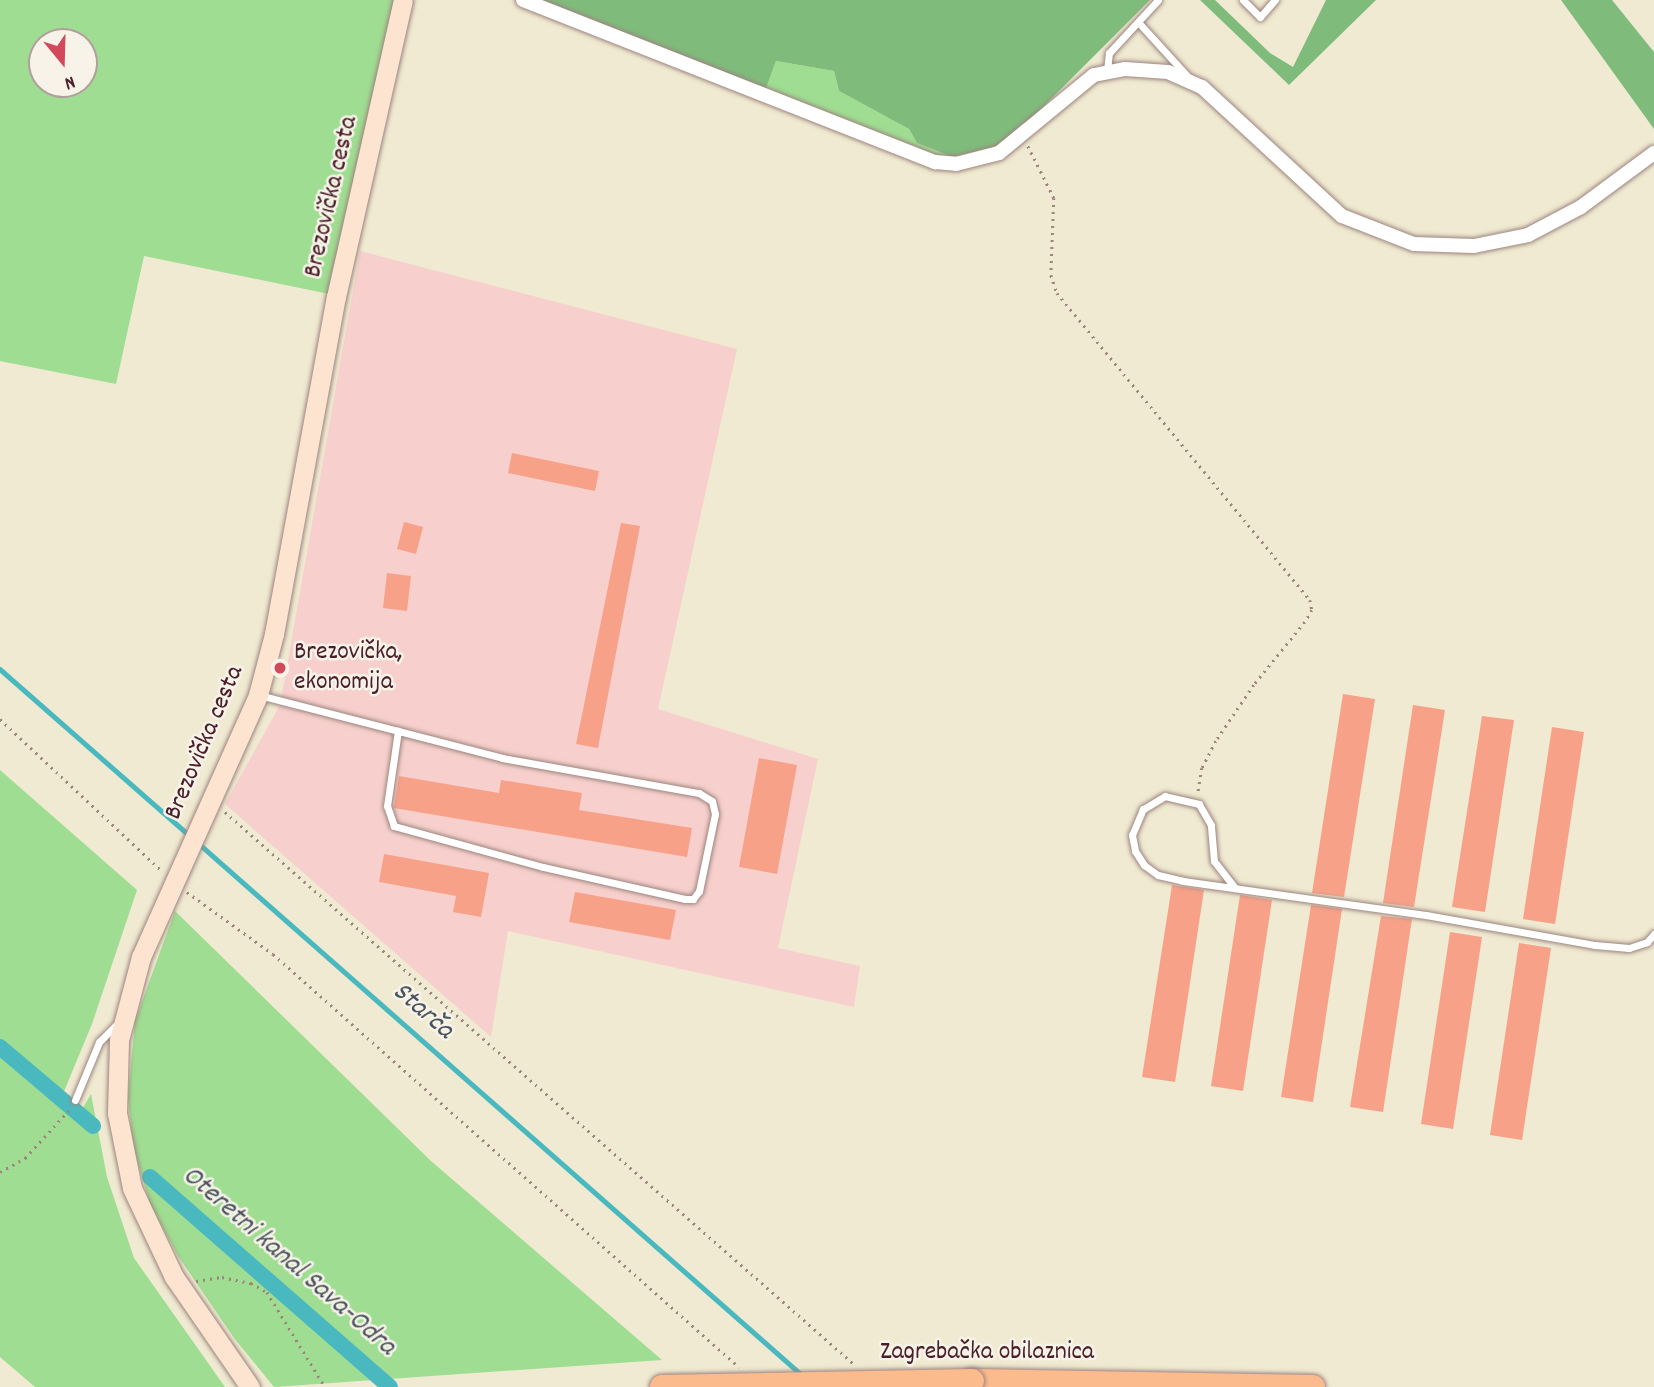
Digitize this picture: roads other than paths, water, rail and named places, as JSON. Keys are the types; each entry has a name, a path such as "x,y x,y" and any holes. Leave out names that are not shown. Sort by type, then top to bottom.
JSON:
{"highway":[{"name":"Zagrebačka obilaznica","path":"662,1387 972,1381 1313,1387"}],"main road":[{"name":"Brezovička cesta","path":"250,1387 180,1286 148,1227 122,1150 116,1092 123,1020 141,957 258,695 274,634 336,297 403,0"}],"street":[{"path":"523,0 935,162 981,159 1023,136 1080,83 1107,71 1146,68 1189,79 1342,216 1414,244 1474,246 1528,235 1581,207 1654,153"}],"lane":[{"path":"1107,71 1109,53 1158,0"},
{"path":"1243,0 1260,17 1275,0"},
{"path":"1138,22 1189,79"},
{"path":"258,695 398,731 502,758 699,793 712,802 715,814 699,891 693,899 685,899 543,867 394,826 387,806 398,731"},
{"path":"1235,888 1214,861 1212,825 1199,804 1165,796 1152,802 1136,820 1135,851 1144,865 1158,876 1595,945 1629,948 1647,942 1654,934"},
{"path":"75,1100 99,1042 123,1020"}],"waterway":[{"name":"Starča","path":"0,669 190,836"},
{"name":"Starča","path":"197,842 802,1375"},
{"name":"Oteretni kanal Sava-Odra","path":"0,1047 93,1126"},
{"name":"Oteretni kanal Sava-Odra","path":"150,1177 390,1387"}],"place":[{"name":"Brezovička, ekonomija","path":"280,668"}]}
